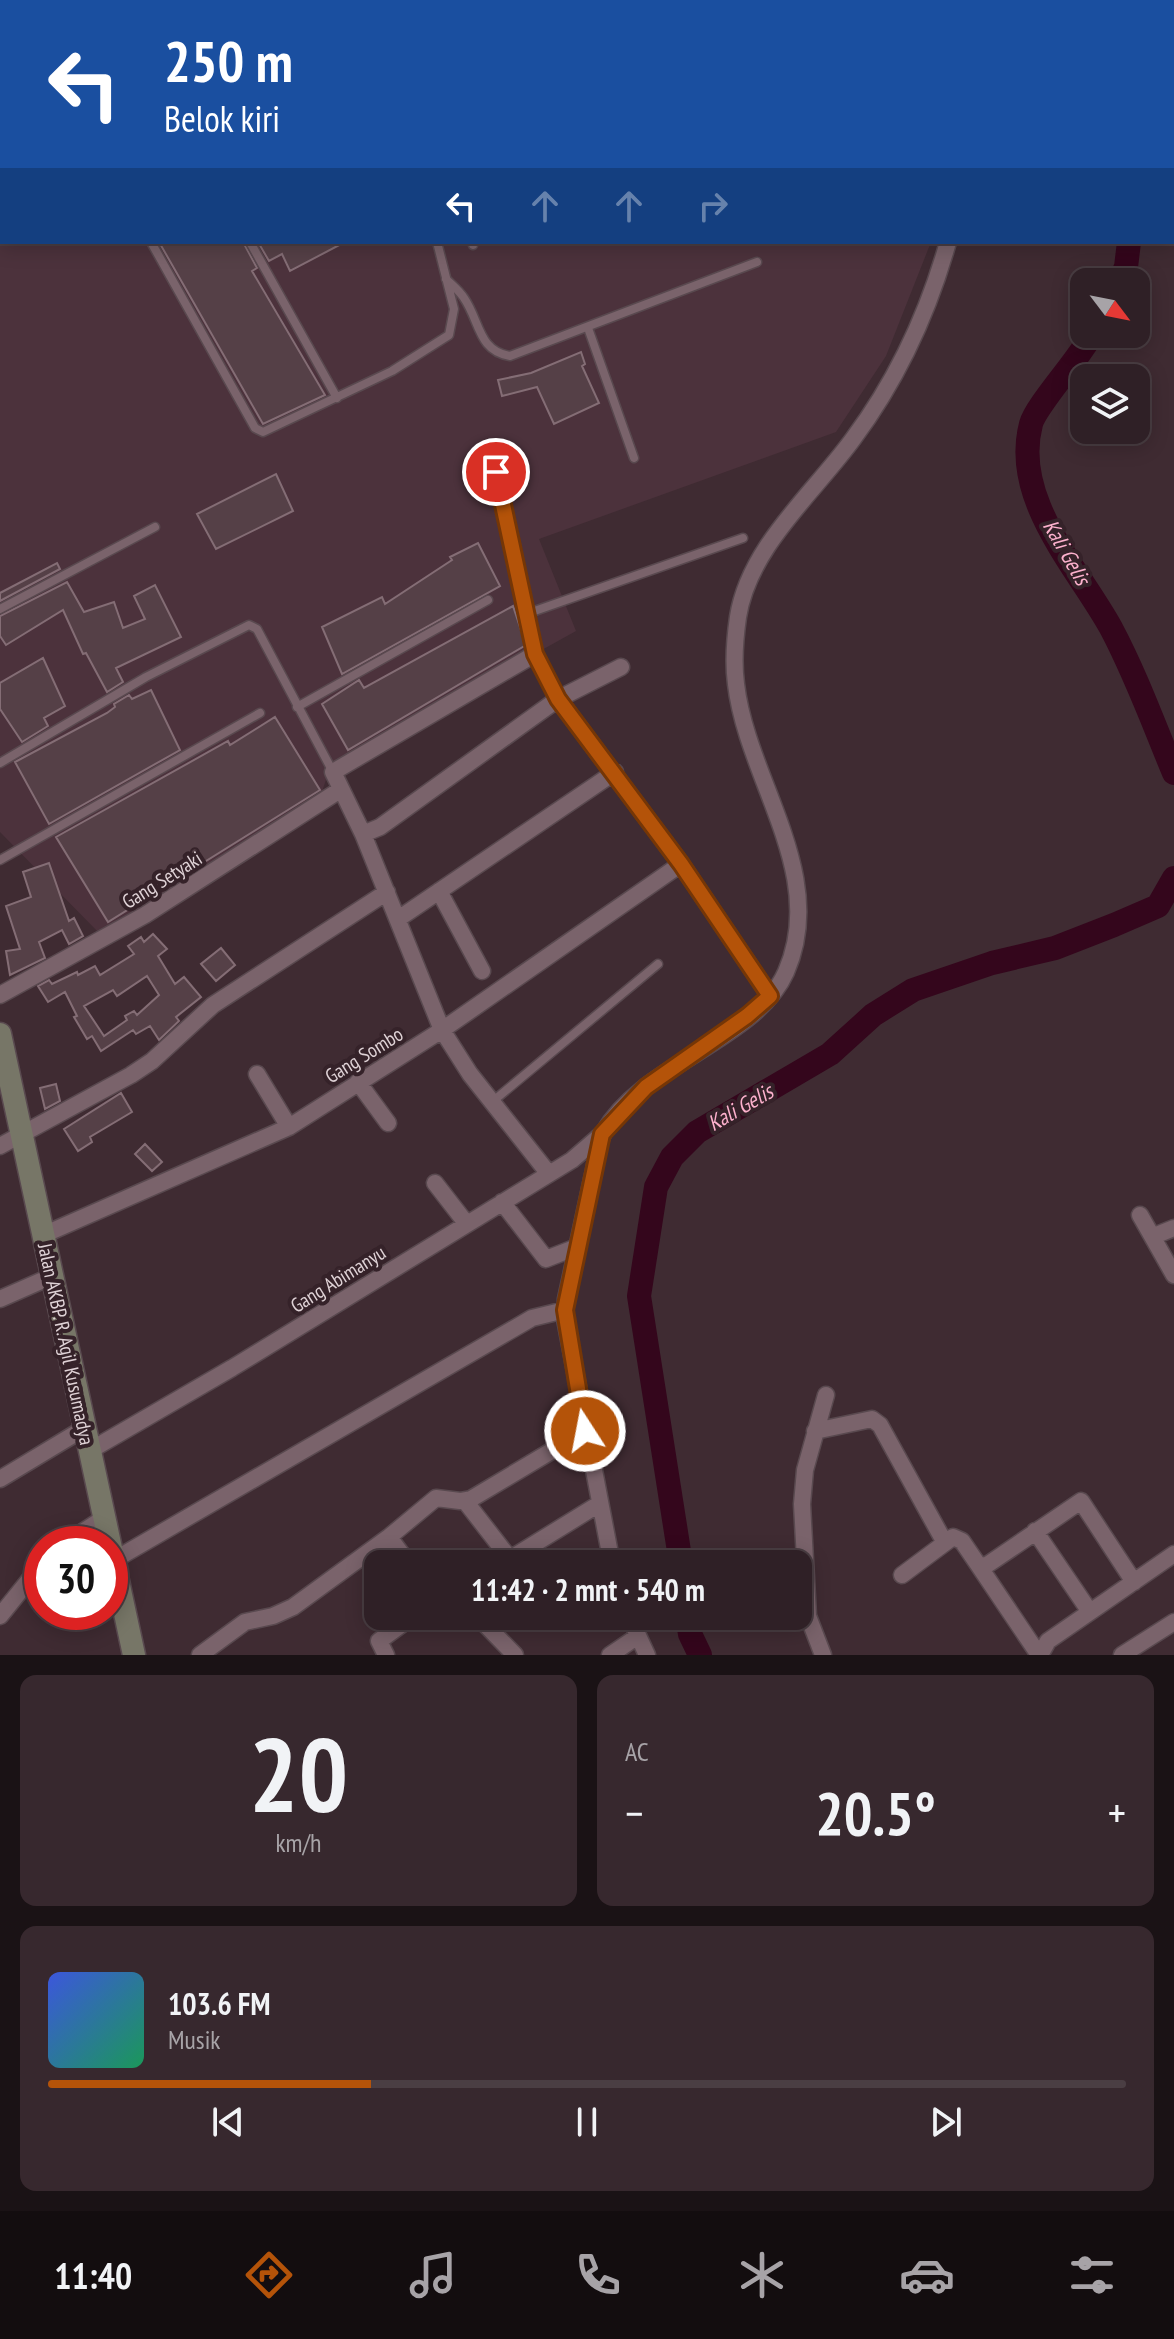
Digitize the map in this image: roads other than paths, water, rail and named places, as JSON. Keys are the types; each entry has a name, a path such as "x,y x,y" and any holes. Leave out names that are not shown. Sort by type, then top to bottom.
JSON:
{"main road":[{"name":"Jalan AKBP. R. Agil Kusumadya","path":"0,1034 106,1526"},
{"name":"Jalan AKBP. R. Agil Kusumadya","path":"128,1626 134,1655"}],"street":[{"path":"558,699 681,864 770,996 790,958 798,923 798,890 739,696 735,651 739,612 748,580 764,552 853,440 890,381 926,308 947,244"},
{"path":"535,654 333,772 363,834 442,1030 492,1102 549,1174"},
{"path":"363,834 380,827 558,699 621,667"},
{"path":"398,919 615,772"},
{"name":"Gang Setyaki","path":"0,995 133,922 340,790"},
{"name":"Gang Sombo","path":"43,1235 289,1127 442,1030 681,864"},
{"path":"439,891 482,971"},
{"path":"0,1146 131,1075 152,1061 213,1005 387,892"},
{"name":"Gang Abimanyu","path":"0,1479 232,1368 549,1174 582,1153 646,1087 747,1016 770,996"},
{"path":"257,1074 289,1127"},
{"path":"358,1082 388,1123"},
{"path":"602,1134 565,1310 609,1550"},
{"path":"435,1183 466,1223"},
{"path":"502,1202 546,1259 577,1247"},
{"path":"1140,1215 1174,1275"},
{"path":"1154,1236 1174,1228"},
{"path":"0,1299 50,1277"},
{"path":"128,1552 532,1318 565,1310"},
{"path":"823,1655 808,1616 802,1504 805,1470 826,1395"},
{"path":"815,1431 872,1419 880,1425 945,1543"},
{"path":"200,1655 245,1622 273,1616 293,1607 389,1537 436,1498 465,1501 585,1431"},
{"path":"465,1501 503,1550"},
{"path":"979,1566 987,1565 1081,1501 1134,1582"},
{"path":"530,1550 599,1504"},
{"path":"92,1526 104,1518"},
{"path":"1035,1531 1090,1612"},
{"path":"389,1537 399,1550"},
{"path":"902,1575 953,1537 960,1538 1040,1655 1048,1641 1174,1554"},
{"path":"0,1616 24,1586"},
{"path":"1122,1655 1174,1622"},
{"path":"386,1655 379,1641 394,1630"},
{"path":"491,1630 515,1655"},
{"path":"635,1630 647,1655"},
{"path":"610,1655 638,1636"}],"lane":[{"path":"152,244 255,428 266,432 392,371 449,335 454,309 437,244"},
{"path":"251,244 337,398"},
{"path":"445,278 465,299 484,341 497,352 510,356 757,262"},
{"path":"588,328 634,458"},
{"path":"491,446 535,654 558,699"},
{"path":"0,609 155,527"},
{"path":"526,614 743,538"},
{"path":"297,707 488,600"},
{"path":"0,763 146,677 249,625 257,629 333,772"},
{"path":"0,860 260,713"},
{"path":"492,1102 658,964"}],"waterway":[{"name":"Kali Gelis","path":"1126,268 1129,244"},
{"name":"Kali Gelis","path":"1083,348 1041,405 1031,424 1027,452 1030,479 1051,532 1120,646 1174,773"},
{"name":"Kali Gelis","path":"679,1550 639,1296 656,1187 672,1157 697,1132 830,1054 873,1015 913,990 992,963 1055,948 1114,925 1158,906 1174,878"},
{"name":"Kali Gelis","path":"689,1630 700,1655"}]}
